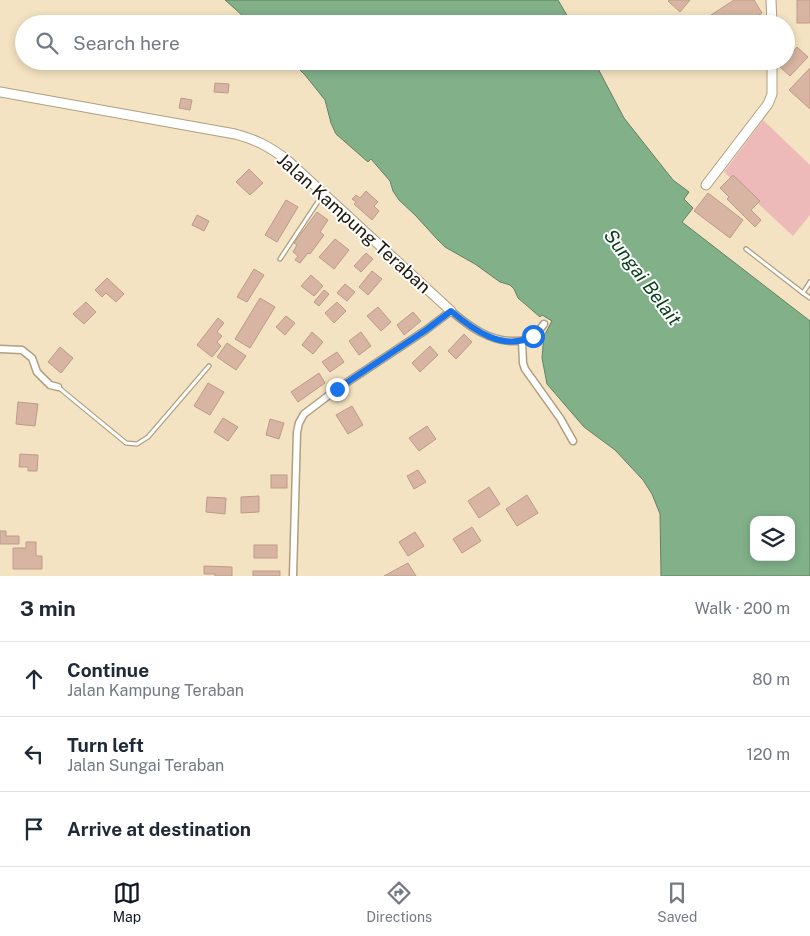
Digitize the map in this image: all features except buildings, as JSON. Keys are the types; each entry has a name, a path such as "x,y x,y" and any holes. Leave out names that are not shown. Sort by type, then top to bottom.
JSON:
{"street":[{"path":"771,0 772,15"},
{"path":"706,184 768,104 772,94 772,70"},
{"name":"Jalan Kampung Teraban","path":"0,92 235,134 269,146 286,159 465,323 485,335 499,340 522,341"},
{"path":"293,576 296,458 299,423 304,414 337,389 426,330 451,311"},
{"path":"544,324 533,336 522,341 523,363 525,369 560,418 572,441"},
{"path":"0,349 22,350 32,358 37,372 50,385 58,387"}],"lane":[{"path":"280,259 323,194"},
{"path":"746,250 810,298"},
{"path":"803,293 810,282"},
{"path":"58,387 126,443 137,444 148,437 209,366"}],"shaded area":[{"path":"763,120 810,165 810,215 793,236 724,172"}],"water":[{"path":"225,0 558,0 567,15 242,15"},
{"name":"Sungai Belait","path":"300,70 599,70 624,118 673,180 689,192 684,199 693,208 682,222 810,321 810,576 661,576 660,514 652,494 643,480 615,450 584,427 547,384 542,358 544,336 552,321 542,315 540,317 518,298 510,285 500,282 475,264 445,247 399,200 393,191 390,181 371,159 368,162 336,134 325,100"}],"route":[{"path":"337,389 426,330 451,311 476,330 499,340 525,341 533,336"}]}
